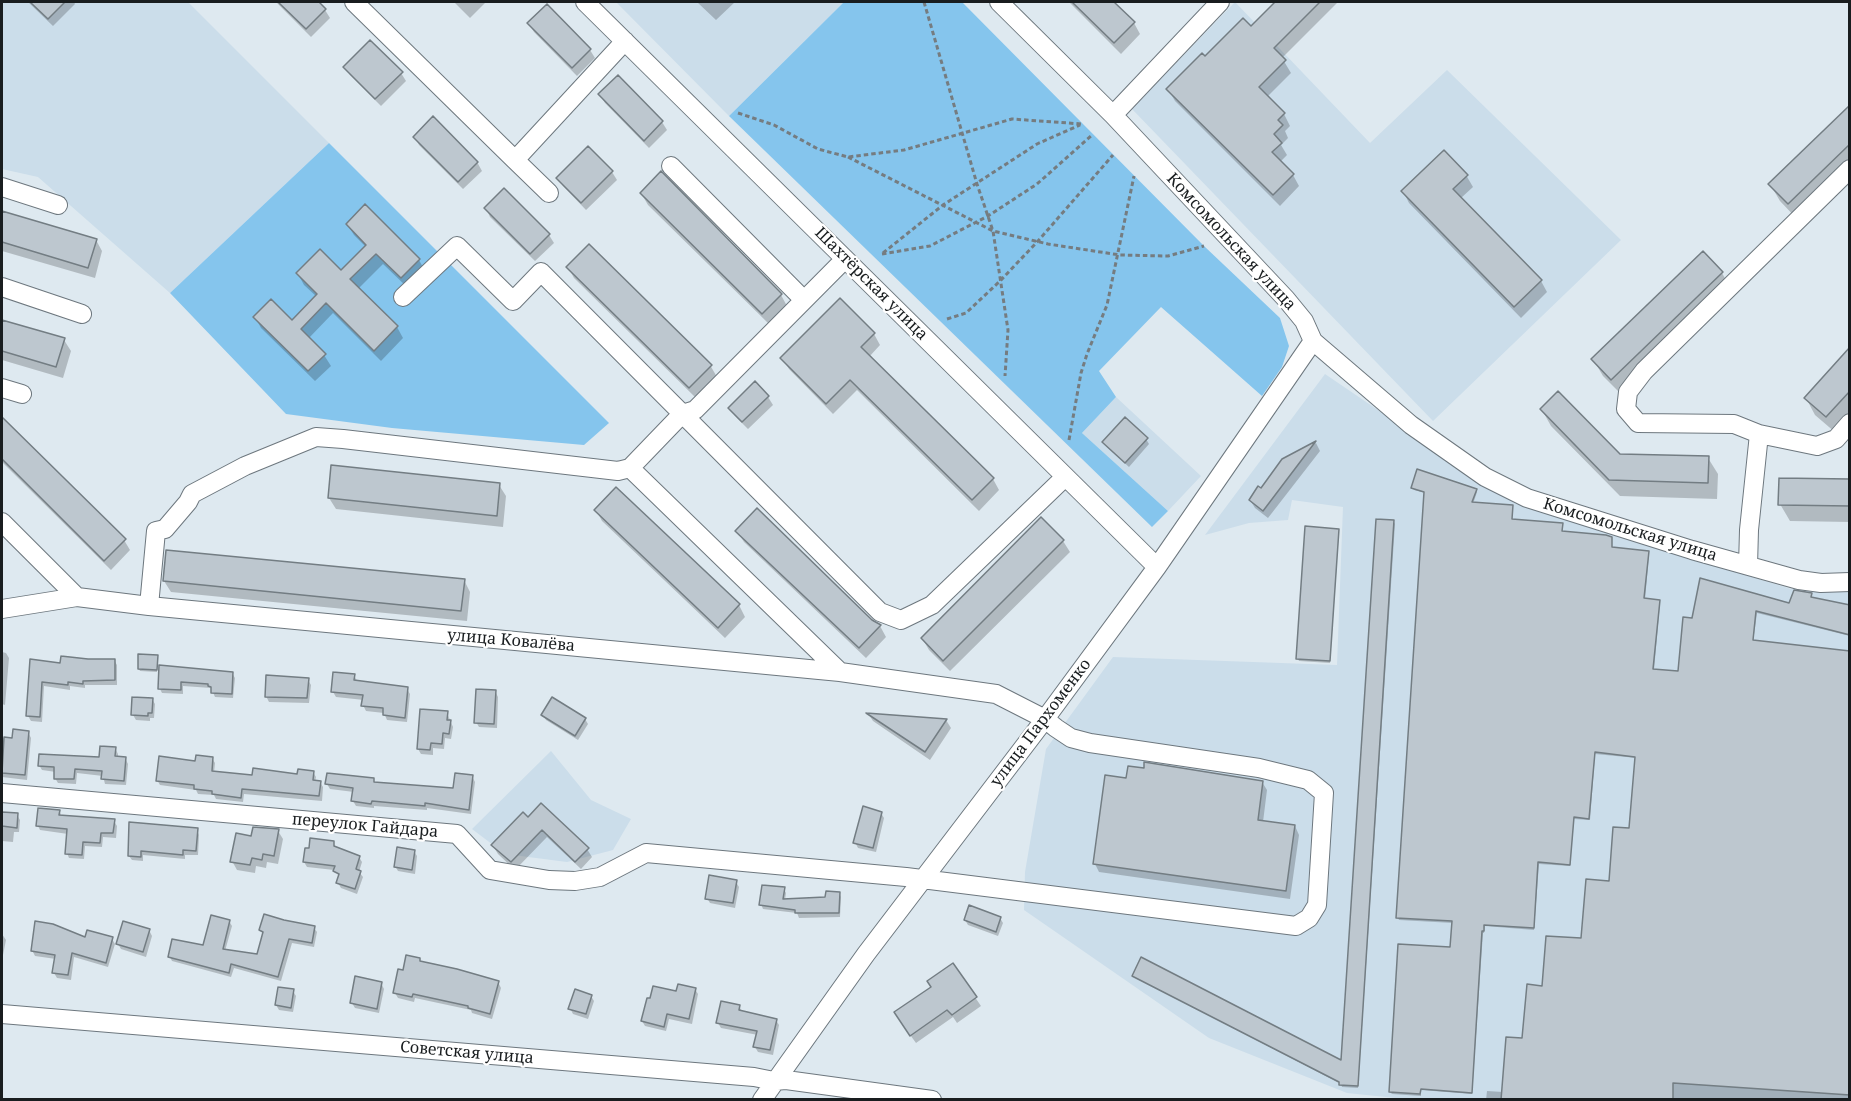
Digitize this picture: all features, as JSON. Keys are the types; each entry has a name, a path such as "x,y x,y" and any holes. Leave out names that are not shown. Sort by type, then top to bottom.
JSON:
{"street":[{"path":"354,2 549,193"},
{"name":"Шахтёрская улица","path":"585,2 1156,567"},
{"name":"Комсомольская улица","path":"999,2 1113,115 1286,299 1304,321 1313,342 1411,425 1485,477 1527,498 1748,566 1799,580 1821,583 1850,582"},
{"path":"1113,115 1220,2"},
{"path":"515,160 625,42"},
{"path":"671,166 804,300"},
{"path":"1850,169 1644,371 1628,392 1626,409 1638,423 1734,424 1760,434 1817,446 1836,439 1850,423"},
{"path":"2,187 58,205"},
{"path":"403,297 457,246 513,301 541,272 880,612 901,620 932,605 1065,477"},
{"path":"149,606 156,531 165,529 192,494 245,466 316,438 344,439 618,471 630,468 682,414 695,410 845,259"},
{"path":"2,287 82,314"},
{"name":"улица Пархоменко","path":"762,1100 866,954 1045,719 1156,567 1313,342"},
{"path":"2,388 22,394"},
{"path":"1748,566 1749,530 1760,434"},
{"path":"630,468 840,672"},
{"path":"2,522 76,597"},
{"name":"улица Ковалёва","path":"2,609 76,597 149,606 840,672 996,694 1045,719"},
{"name":"переулок Гайдара","path":"2,793 457,834 490,870 549,880 600,877 646,853 894,876 1296,926 1309,918 1317,905 1324,793 1308,780 1259,768 1090,743 1071,738 1045,719"},
{"name":"Советская улица","path":"2,1014 742,1076 774,1082 786,1080 932,1100"}],"path":[{"path":"924,2 993,231 1008,330 1005,376"},
{"path":"738,113 774,125 818,149 848,157 993,231 1038,242 1118,255 1168,256 1204,246"},
{"path":"848,157 904,150 1012,119 1082,124 1037,144 943,205 882,254 930,246 988,216 1036,184 1092,135"},
{"path":"947,319 966,313 1000,281 1038,242 1113,155"},
{"path":"1069,440 1081,374 1107,305 1134,176"}],"shaded area":[{"path":"2,2 188,2 329,143 170,293 38,177 2,169"},
{"path":"616,2 844,2 729,116"},
{"path":"844,2 962,2 1204,246 1280,318 1289,346 1282,367 1262,396 1161,307 1099,371 1116,397 1082,433 1168,511 1152,527 729,116"},
{"path":"1235,2 1370,143 1447,70 1621,240 1433,421 1132,109"},
{"path":"329,143 609,423 584,445 392,428 286,414 170,293"},
{"path":"1325,374 1516,504 1791,589 1849,588 1849,1099 1415,1100 1347,1093 1209,1038 1024,910 1025,872 1046,749 1113,657 1337,665 1343,507 1292,500 1288,520 1249,523 1205,535"},
{"path":"1116,397 1201,476 1168,511 1082,433"},
{"path":"551,751 591,800 631,819 613,850 567,862 505,854 472,829"}],"building":[{"path":"30,2 65,2 48,19"},
{"path":"278,2 319,2 326,9 306,29"},
{"path":"1072,2 1114,2 1135,22 1114,43"},
{"path":"1275,2 1320,2 1274,48 1286,60 1259,87 1285,113 1278,120 1283,125 1274,134 1282,143 1272,152 1294,174 1273,195 1166,89 1202,53 1205,56 1243,18 1251,26"},
{"path":"547,4 591,49 572,68 527,23"},
{"path":"370,40 403,72 375,99 343,67"},
{"path":"618,75 663,121 644,141 598,94"},
{"path":"1850,105 1850,144 1788,204 1768,184"},
{"path":"433,116 478,162 458,182 413,137"},
{"path":"588,146 613,171 581,203 556,178"},
{"path":"1444,150 1468,175 1453,189 1542,280 1514,307 1401,191"},
{"path":"661,171 782,294 762,314 640,193"},
{"path":"504,188 550,234 530,254 484,208"},
{"path":"365,204 420,259 401,278 376,254 350,279 398,326 374,351 326,303 301,329 326,354 308,371 253,317 271,299 292,320 317,294 296,273 320,249 341,270 366,245 346,224"},
{"path":"2,211 97,239 88,268 2,242"},
{"path":"589,244 712,365 689,388 566,267"},
{"path":"1703,251 1723,272 1611,380 1591,359"},
{"path":"840,298 875,333 861,347 994,478 972,500 850,380 826,404 780,358"},
{"path":"2,320 65,338 56,367 2,351"},
{"path":"1850,347 1850,391 1826,417 1804,398"},
{"path":"755,381 769,396 742,422 728,408"},
{"path":"1558,391 1620,454 1709,456 1708,483 1609,480 1540,409"},
{"path":"2,417 126,539 104,561 2,459"},
{"path":"1125,417 1148,438 1125,463 1102,442"},
{"path":"1316,441 1263,511 1249,500 1258,486 1261,488 1282,459"},
{"path":"331,465 500,483 497,516 328,498"},
{"path":"1417,469 1477,489 1472,502 1513,505 1512,519 1563,523 1562,531 1606,535 1612,537 1612,547 1649,551 1644,598 1660,600 1653,669 1678,671 1683,617 1692,618 1700,578 1789,603 1794,590 1812,593 1811,597 1850,605 1850,635 1756,611 1753,640 1850,651 1850,1095 1673,1083 1673,1100 1501,1100 1506,1037 1522,1038 1527,984 1542,986 1546,936 1581,938 1586,879 1609,881 1613,827 1629,828 1635,757 1595,752 1589,819 1574,817 1570,865 1538,862 1534,928 1484,925 1472,1093 1421,1089 1420,1094 1389,1092 1398,944 1450,947 1452,921 1396,918 1424,492 1411,488"},
{"path":"1779,478 1850,479 1850,506 1778,505"},
{"path":"616,487 740,604 718,628 594,510"},
{"path":"757,508 872,620 881,625 859,648 735,531"},
{"path":"1041,517 1064,540 943,661 921,638"},
{"path":"1376,519 1394,520 1358,1086 1339,1085 1339,1082 1132,976 1141,957 1341,1060"},
{"path":"1305,526 1339,529 1330,661 1296,659"},
{"path":"166,550 465,579 461,611 163,581"},
{"path":"138,654 158,655 157,670 138,669"},
{"path":"61,656 115,659 115,680 83,681 83,684 68,682 68,685 42,682 40,717 26,716 30,659 60,663"},
{"path":"159,665 233,672 232,694 211,693 211,687 208,684 181,682 181,690 158,689"},
{"path":"333,672 355,674 354,680 408,687 405,718 383,715 383,708 361,706 363,695 331,692"},
{"path":"266,675 309,678 307,698 265,697"},
{"path":"476,689 496,690 494,724 474,723"},
{"path":"132,697 153,698 152,713 148,713 148,716 131,715"},
{"path":"552,697 586,718 575,736 541,715"},
{"path":"420,709 448,711 447,720 451,720 449,734 443,733 442,744 431,743 430,750 417,749"},
{"path":"866,713 947,719 925,752"},
{"path":"13,729 29,731 25,775 2,773 4,737 12,738"},
{"path":"100,746 116,747 115,756 126,757 124,781 101,779 102,771 75,769 74,779 54,779 54,767 38,766 39,754 99,757"},
{"path":"196,755 213,757 212,771 252,775 253,768 297,774 298,769 314,771 313,780 321,781 319,796 242,789 241,798 212,794 212,791 194,789 194,785 156,781 159,756 195,761"},
{"path":"1144,762 1263,781 1258,820 1295,825 1286,891 1093,864 1105,775 1126,778 1128,766 1144,768"},
{"path":"327,773 374,778 374,782 453,788 455,773 473,775 469,810 425,803 425,806 351,801 353,788 325,784"},
{"path":"541,803 589,848 575,862 542,830 511,862 491,845 523,812 528,817"},
{"path":"863,806 882,812 873,848 853,843"},
{"path":"38,808 60,810 59,815 115,819 113,833 101,833 100,843 83,842 82,855 65,854 67,829 36,826"},
{"path":"2,812 18,813 17,828 2,826"},
{"path":"129,822 198,828 196,851 183,850 183,855 141,851 141,857 128,856"},
{"path":"253,827 279,829 274,856 263,854 262,860 252,858 250,865 230,862 236,833 251,836"},
{"path":"310,838 334,841 334,846 360,856 356,869 361,871 355,889 336,883 339,874 333,871 335,866 303,862 305,848 309,848"},
{"path":"397,847 415,850 412,870 394,867"},
{"path":"709,875 737,880 733,903 705,899"},
{"path":"762,885 785,887 783,899 825,897 826,891 840,892 839,913 795,913 795,910 759,905"},
{"path":"969,905 1001,917 996,932 964,920"},
{"path":"264,914 315,926 312,943 289,939 278,977 231,964 229,973 168,957 172,939 203,945 211,915 230,920 223,949 257,954 263,932 259,930"},
{"path":"35,921 53,924 85,937 87,930 113,937 106,963 72,953 68,975 52,973 55,955 31,951"},
{"path":"123,921 150,929 143,952 116,944"},
{"path":"406,955 420,958 420,961 499,981 490,1014 468,1008 468,1006 413,994 412,997 393,993 398,969 403,970"},
{"path":"953,963 977,997 952,1015 947,1010 910,1036 894,1012 931,987 927,981"},
{"path":"355,976 382,982 377,1009 350,1003"},
{"path":"678,984 696,988 689,1019 667,1014 664,1027 641,1021 653,986 676,991"},
{"path":"278,987 294,989 291,1008 275,1005"},
{"path":"575,989 592,995 586,1014 568,1009"},
{"path":"721,1001 740,1005 739,1010 777,1019 770,1050 753,1047 757,1031 716,1023"}]}
